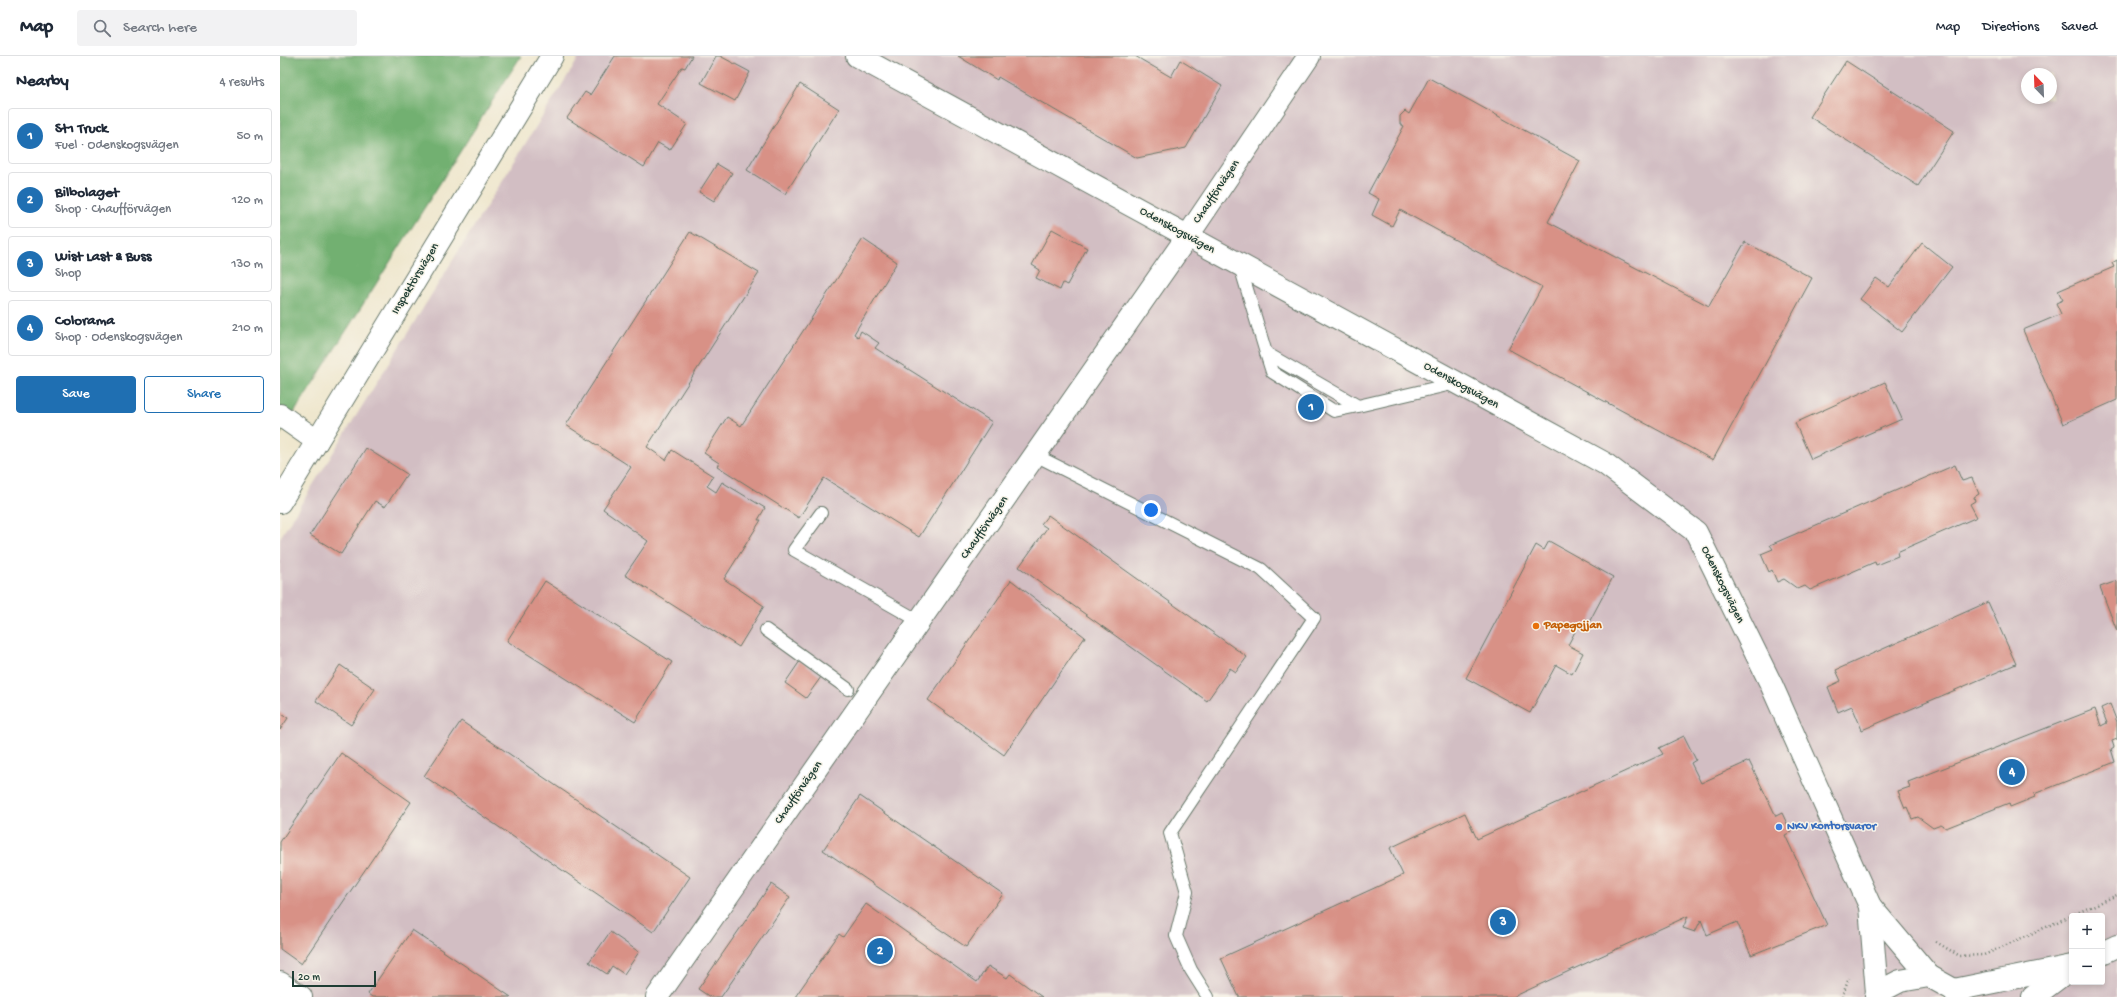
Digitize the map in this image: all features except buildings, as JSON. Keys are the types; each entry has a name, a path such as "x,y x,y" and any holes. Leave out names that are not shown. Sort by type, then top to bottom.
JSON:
{"street":[{"name":"Inspektörsvägen","path":"280,502 552,56"},
{"name":"Odenskogsvägen","path":"857,56 1604,464 1696,532 1771,684 1870,906 1929,976 1956,994"},
{"name":"Chaufförvägen","path":"657,997 1188,237 1309,56"},
{"path":"280,415 317,441"},
{"name":"Odenskogsvägen","path":"1870,906 1876,995"},
{"path":"2105,952 2117,946"},
{"path":"1956,994 2069,968"},
{"path":"2033,997 2069,969"},
{"path":"1876,995 1900,981 1929,976"},
{"path":"280,983 301,997"}],"lane":[{"path":"1240,266 1266,353 1358,406 1456,383"},
{"path":"1035,455 1261,569 1314,618 1170,833 1187,892 1176,936 1191,970 1208,997"},
{"path":"821,513 794,550 919,622"},
{"path":"766,630 848,689"}],"path":[{"path":"1901,944 1922,935 1960,956 1984,955 2117,895"},
{"path":"1842,997 1854,964 1873,954"}],"shaded area":[{"path":"580,56 2117,56 2117,997 280,997 280,538"}],"green space":[{"path":"280,56 521,56 280,435"}],"place":[{"name":"St1 Truck","path":"1311,407"},
{"name":"Papegojjan","path":"1536,626"},
{"name":"Colorama","path":"2012,772"},
{"name":"NKV Kontorsvaror","path":"1779,827"},
{"name":"Wist Last & Buss","path":"1503,922"},
{"name":"Bilbolaget","path":"880,951"}]}
